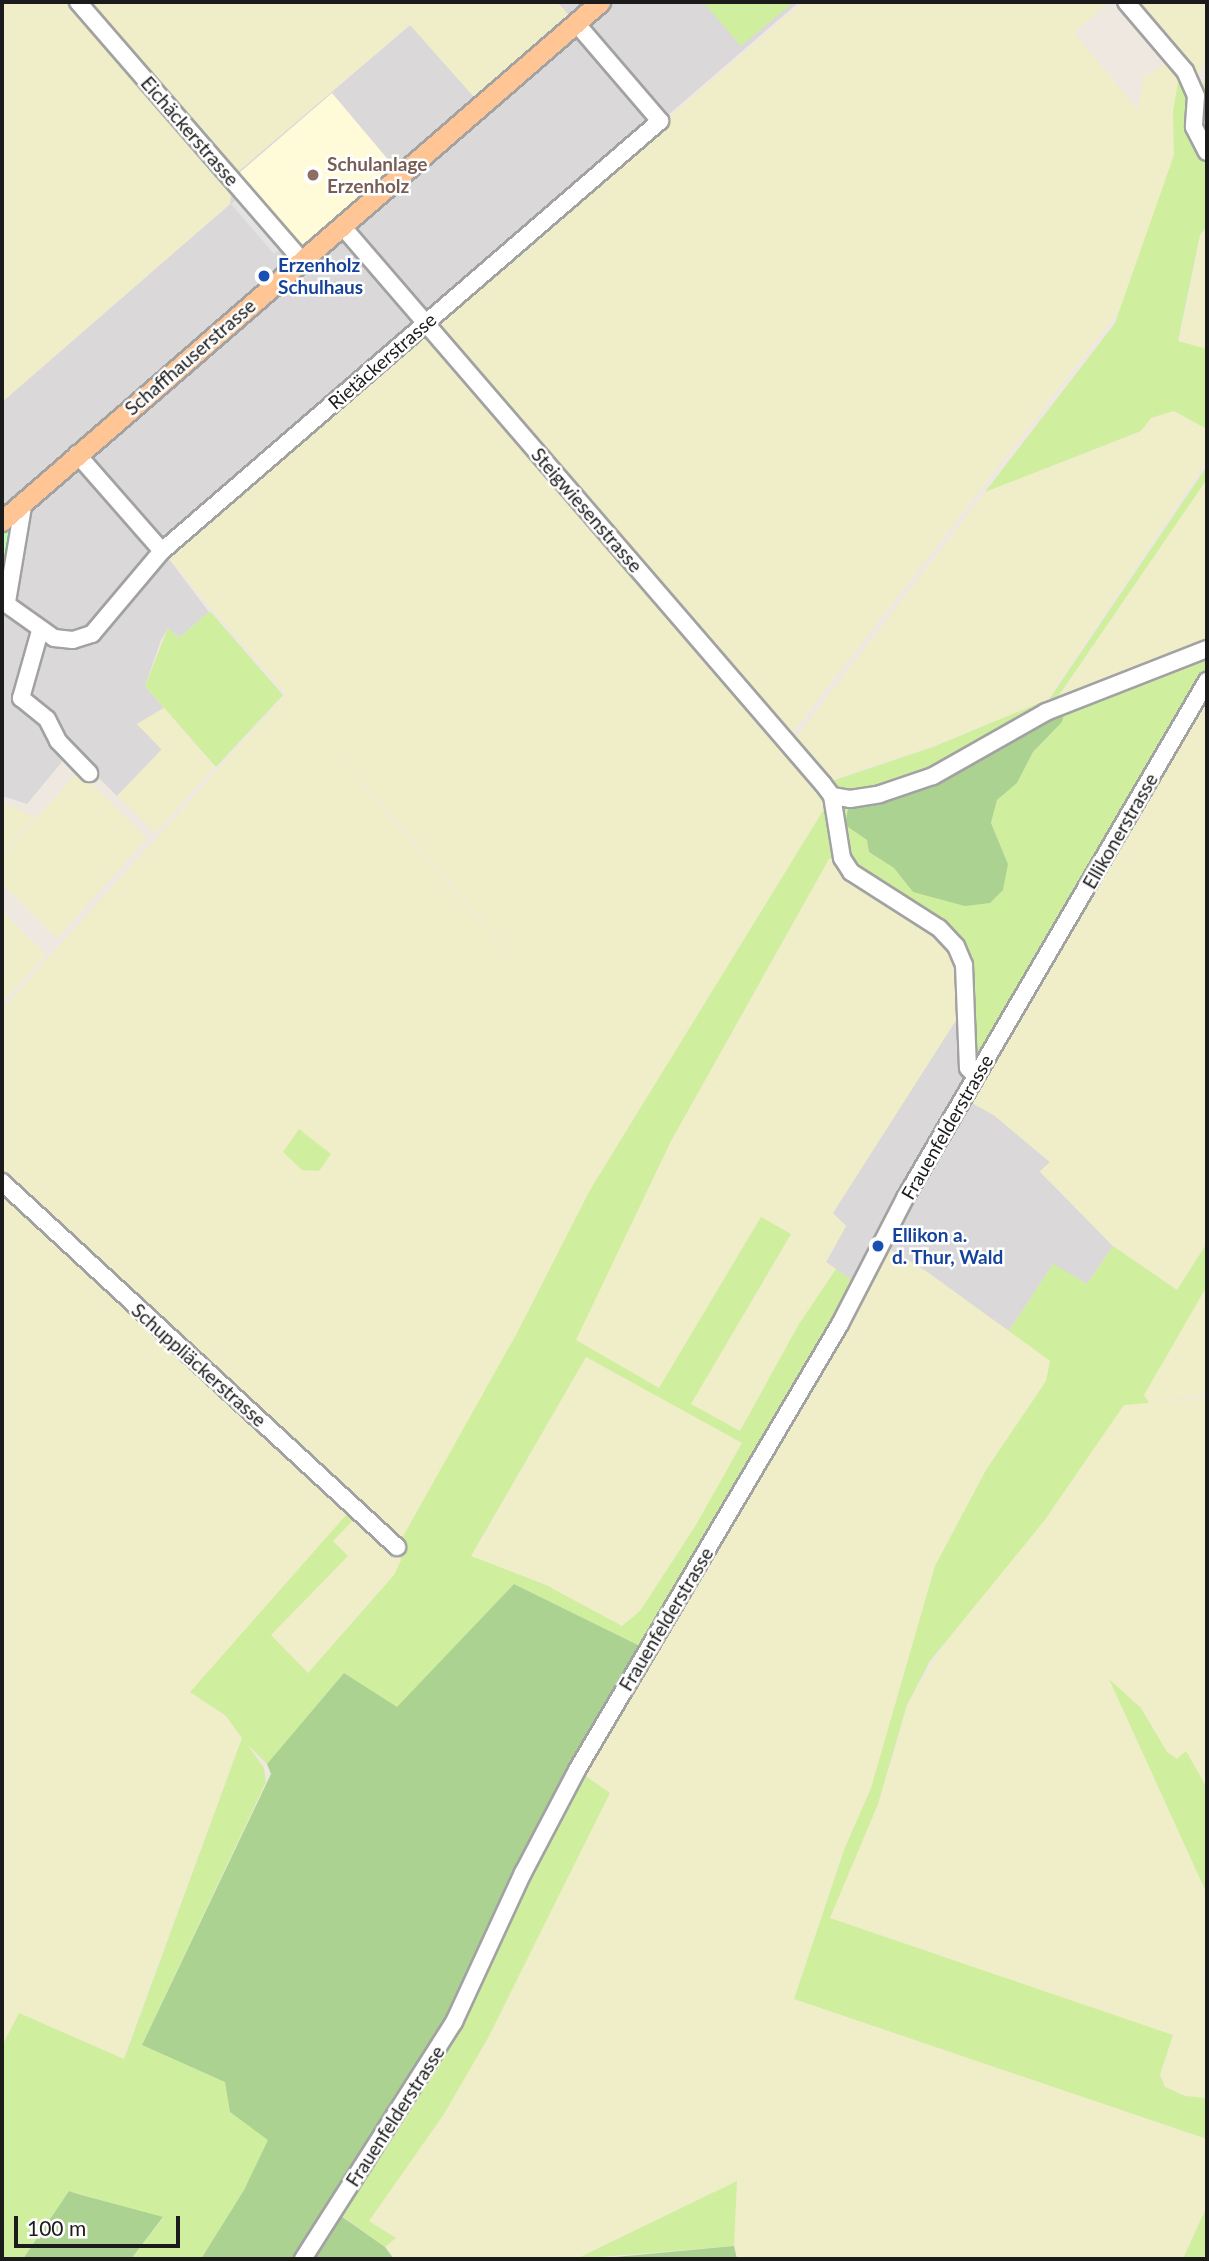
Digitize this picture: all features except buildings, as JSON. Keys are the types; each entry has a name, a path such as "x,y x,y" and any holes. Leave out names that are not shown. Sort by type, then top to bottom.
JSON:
{"main road":[{"name":"Schaffhauserstrasse","path":"2,521 600,2"}],"street":[{"name":"Eichäckerstrasse","path":"78,2 302,261"},
{"path":"1126,2 1185,71 1196,96 1194,127 1207,152"},
{"name":"Rietäckerstrasse","path":"24,500 5,601 40,631 73,640 92,634 162,551 660,121 576,23"},
{"name":"Steigwiesenstrasse","path":"342,226 832,796"},
{"path":"77,454 162,551"},
{"path":"40,631 21,698 47,719 58,741 89,773"},
{"path":"976,1076 968,1068 964,965 956,946 939,928 851,872 842,858 832,796 849,799 880,794 933,776 1046,712 1207,649"},
{"name":"Ellikonerstrasse","path":"1032,981 1207,681"},
{"name":"Frauenfelderstrasse","path":"303,2259 454,2022 548,1821 847,1311 905,1198 1032,981"},
{"name":"Schuppliäckerstrasse","path":"2,1182 397,1547"}],"shaded area":[{"path":"2,2 557,2 576,23 481,105 410,25 233,176 230,204 2,402"},
{"path":"557,2 799,2 163,551 209,612 179,638 168,628 161,640 145,686 164,708 137,724 162,749 117,796 88,767 66,757 27,804 2,796 2,402 230,204 233,176 410,25 575,23"},
{"path":"803,2 1108,2 1074,33 1138,110 1144,77 1164,65 1175,65 1180,71 1173,111 1174,155 1121,308 789,737 431,323"},
{"path":"1128,2 1207,2 1207,52 1199,75 1194,78"},
{"name":"Schulanlage Erzenholz","path":"332,93 396,169 293,252 231,180"},
{"path":"240,197 282,247 274,254 231,204"},
{"path":"1207,226 1207,349 1179,342 1201,234"},
{"path":"426,323 832,796 590,1190 517,1333 398,1547 401,1560 394,1575 308,1673 271,1635 348,1556 333,1541 360,1512 354,1506 191,1693 226,1716 242,1738 123,2059 19,2013 2,2046 2,1009 286,694 162,551","holes":["335,751 512,955 387,814"]},
{"path":"1174,411 1207,429 1207,460 1047,700 933,746 826,782 792,743 985,492 1140,432 1151,418"},
{"path":"1207,478 1207,646 1053,705"},
{"path":"1207,681 1207,1243 1177,1290 1113,1246 1040,1171 1050,1162 995,1116 963,1098"},
{"path":"164,708 215,767 155,833 117,796 162,750 137,724"},
{"path":"79,771 147,838 57,938 2,884 2,856"},
{"path":"2,803 35,817 2,854"},
{"path":"842,858 956,946 967,1003 833,1213 846,1226 826,1262 836,1269 799,1324 740,1431 690,1404 791,1235 761,1217 659,1388 575,1340 671,1141 829,859"},
{"path":"2,911 46,955 2,1003"},
{"path":"967,1003 995,1116 1051,1163 1040,1172 1113,1246 1087,1284 1053,1265 1009,1331 882,1245 861,1287 826,1262 846,1226 832,1213"},
{"path":"882,1245 926,1271 1050,1361 1049,1370 1046,1381 986,1470 935,1566 871,1788 844,1850 794,1999 1207,2139 1207,2206 1183,2259 737,2259 732,2225 737,2181 576,2259 394,2259 385,2247 396,2238 369,2221 444,2114 488,2038 610,1793 577,1770"},
{"path":"1207,1286 1207,1395 1149,1402 1144,1395"},
{"path":"586,1357 743,1443 696,1525 640,1611 622,1626 546,1585 471,1557"},
{"path":"1207,1398 1207,1788 1186,1752 1177,1760 1167,1752 1141,1708 1110,1681 1207,1894 1207,1971 1202,1981 1207,1983 1207,2098 1185,2096 1165,2086 1160,2075 1173,2036 830,1918 892,1762 907,1705 959,1621 1044,1521 1124,1404"}],"green space":[{"path":"703,2 794,2 741,46"},
{"path":"1180,71 1197,103 1207,73 1207,226 1200,235 1178,341 1207,349 1207,429 1174,411 1151,418 1141,431 985,492 1115,323 1174,155 1173,111"},
{"path":"1207,466 1207,479 1053,704 1050,698"},
{"path":"11,527 7,557 2,556 2,535"},
{"path":"210,611 283,695 216,767 145,686 168,628 179,638"},
{"path":"1207,649 1207,681 976,1076 956,946 842,858 829,859 671,1141 576,1340 659,1388 761,1217 791,1234 691,1404 740,1431 799,1324 836,1269 861,1287 648,1650 514,1584 397,1708 344,1673 267,1764 247,1744 264,1768 266,1782 142,2045 226,2082 230,2112 269,2140 244,2190 201,2259 131,2259 163,2218 69,2191 23,2259 2,2259 2,2046 19,2013 124,2059 242,1738 226,1716 190,1692 354,1506 361,1512 333,1541 348,1556 271,1635 308,1673 394,1575 401,1560 397,1547 517,1333 590,1190 832,796 823,784 933,747 1049,699 1046,712 845,825 867,840 869,852 894,868 913,892 1008,864 991,823 997,800 1017,783 1033,752 1062,722 1067,704","holes":["586,1357 742,1443 696,1525 640,1611 622,1626 546,1585 471,1556"]},
{"path":"1067,704 1062,722 1033,752 1017,783 997,800 991,823 1008,864 1003,890 990,903 965,906 913,892 894,868 869,852 867,840 845,825 850,799 880,794"},
{"path":"299,1129 331,1154 319,1171 302,1170 283,1152"},
{"path":"1207,1243 1207,1286 1144,1395 1149,1403 1124,1405 1044,1521 930,1661 907,1705 878,1804 830,1918 1173,2035 1160,2075 1165,2087 1185,2096 1207,2098 1207,2139 794,1999 844,1850 871,1788 935,1566 986,1470 1046,1381 1050,1361 1009,1331 1053,1264 1087,1284 1113,1246 1177,1290"},
{"path":"514,1584 648,1650 475,1978 334,2211 385,2247 394,2259 201,2259 244,2190 268,2140 230,2112 225,2082 142,2045 271,1774 267,1764 344,1673 397,1707"},
{"path":"1109,1679 1141,1708 1167,1752 1177,1759 1186,1751 1207,1788 1207,1894"},
{"path":"577,1770 610,1793 488,2038 444,2114 369,2221 396,2238 385,2247 334,2210"},
{"path":"737,2181 734,2246 576,2259"},
{"path":"69,2191 163,2217 131,2259 23,2259"},
{"path":"1207,2206 1207,2252 1202,2259 1183,2259"},
{"path":"734,2246 737,2259 594,2259"}],"place":[{"name":"Schulanlage Erzenholz","path":"313,175"},
{"name":"Erzenholz Schulhaus","path":"264,276"},
{"name":"Ellikon a. d. Thur, Wald","path":"878,1246"}]}
